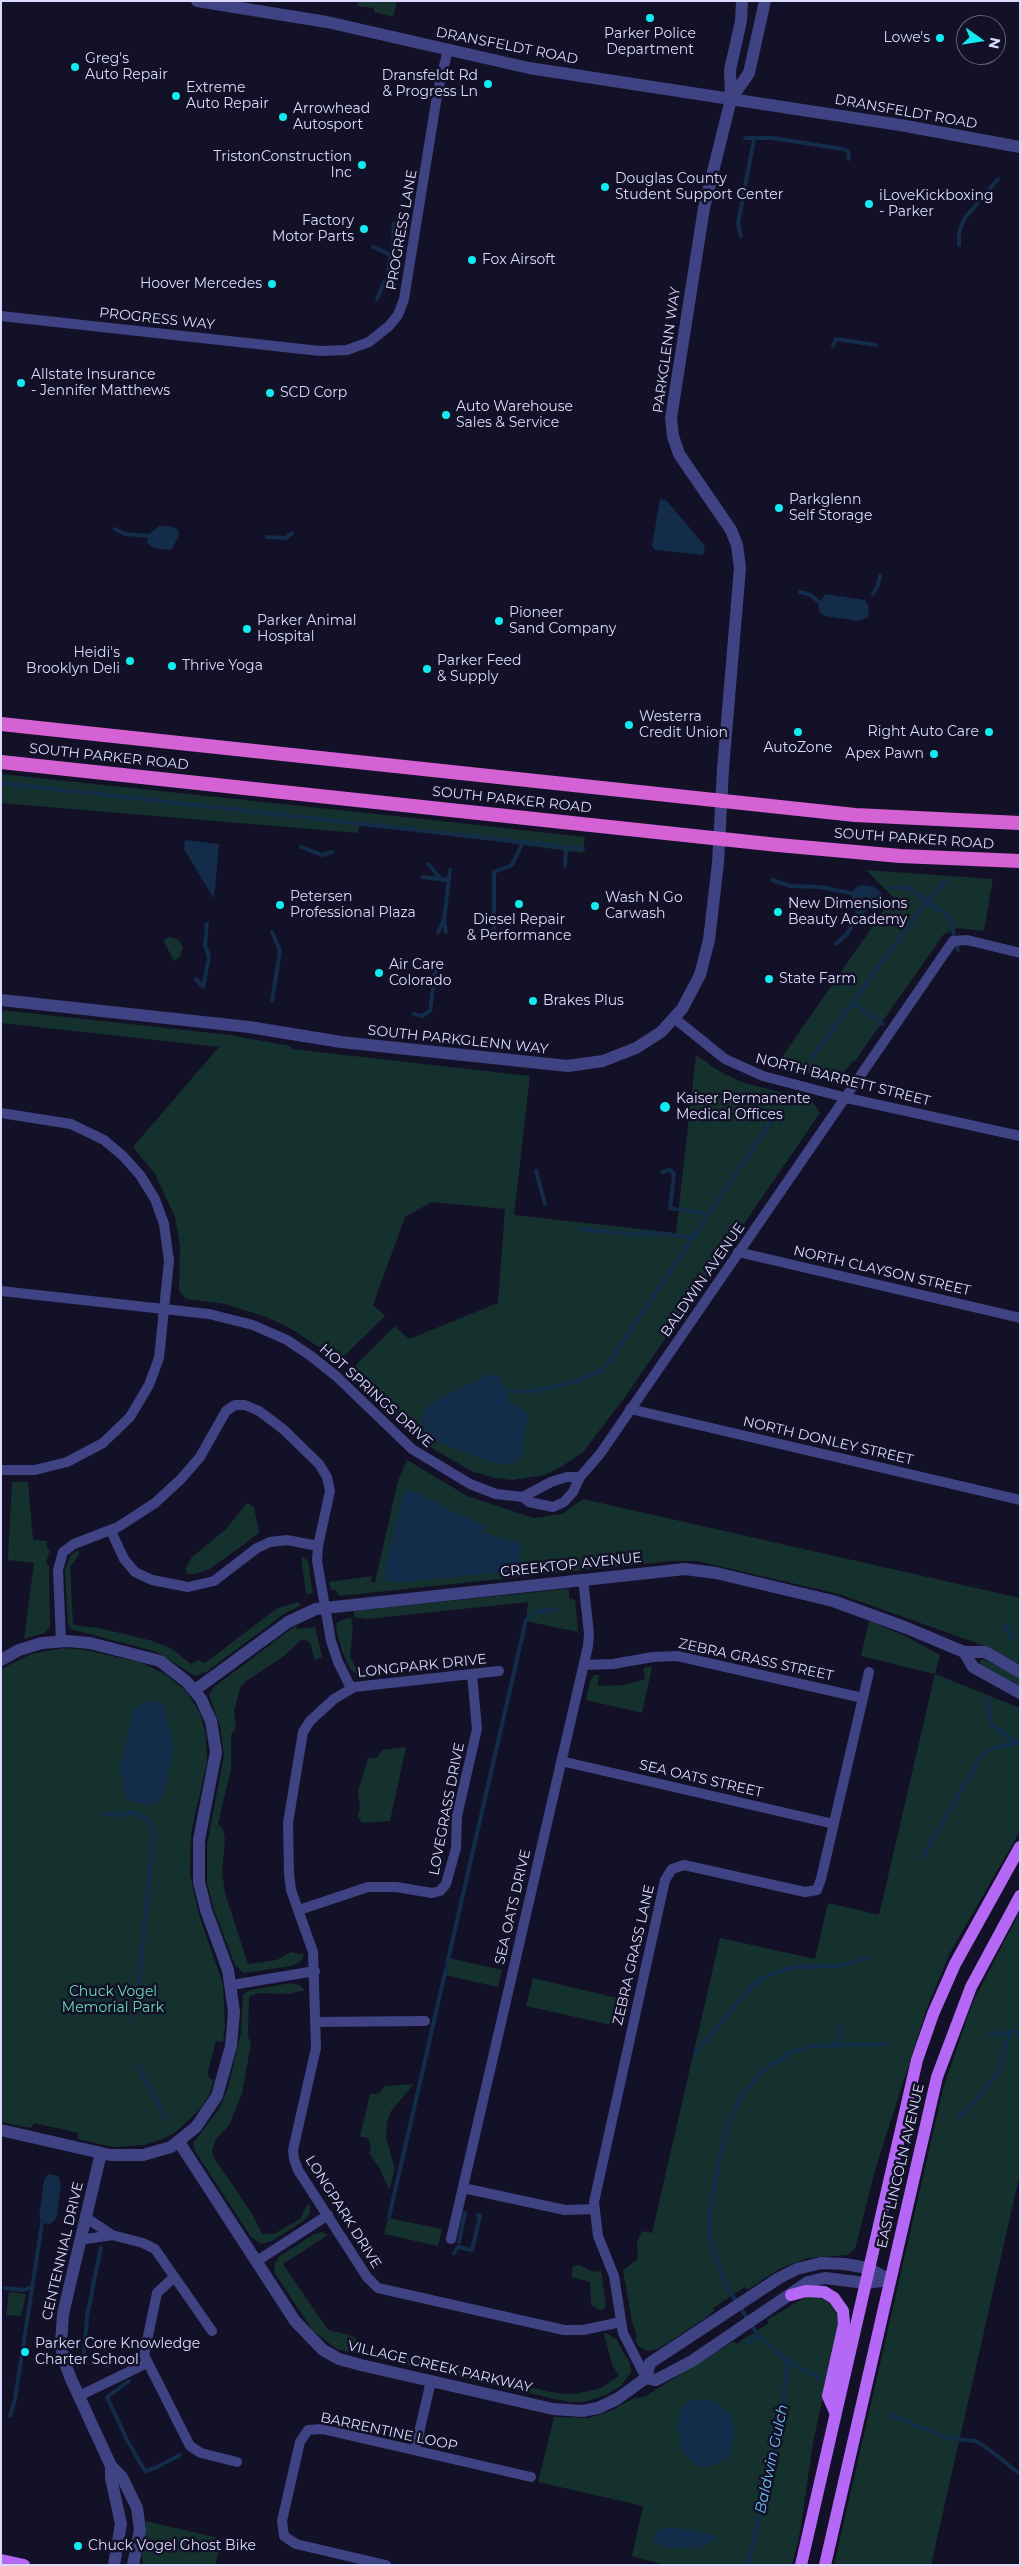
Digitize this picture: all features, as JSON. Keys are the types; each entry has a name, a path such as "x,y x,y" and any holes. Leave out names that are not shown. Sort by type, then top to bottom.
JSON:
{"highway":[{"name":"SOUTH PARKER ROAD","path":"1,724 721,801 864,815 1020,824"},
{"name":"SOUTH PARKER ROAD","path":"1,762 719,839 900,856 1020,861"}],"main road":[{"name":"EAST LINCOLN AVENUE","path":"864,2283 905,2105 930,2024 963,1948 1020,1847"},
{"name":"EAST LINCOLN AVENUE","path":"825,2565 931,2102 948,2045 978,1972 1020,1896"},
{"path":"801,2565 864,2283"},
{"path":"791,2295 806,2291 824,2292 834,2298 842,2311 844,2324 828,2396 835,2412"},
{"path":"1,2560 24,2565"}],"street":[{"name":"DRANSFELDT ROAD","path":"197,1 327,22 529,68 900,125 1020,148"},
{"path":"731,99 730,70 741,21 742,1"},
{"path":"731,99 749,73 765,1"},
{"name":"PROGRESS LANE","path":"310,350 338,352 362,346 390,326 402,306 409,278 438,90 448,50"},
{"name":"PARKGLENN WAY","path":"721,801 740,586 739,554 731,530 681,458 673,436 671,418 703,214 731,99"},
{"name":"PROGRESS WAY","path":"1,316 310,350"},
{"name":"SOUTH PARKGLENN WAY","path":"1,1000 234,1025 341,1042 568,1066 590,1064 624,1053 652,1038 674,1018 692,994 705,962 719,839 721,801"},
{"name":"BALDWIN AVENUE","path":"580,1476 600,1454 955,940 1020,953"},
{"name":"NORTH BARRETT STREET","path":"674,1018 720,1055 738,1066 771,1079 846,1098 1020,1136"},
{"path":"1,1113 50,1118 84,1128 114,1148 133,1167 154,1199 166,1235 169,1261 160,1348 153,1376 138,1406 120,1428 104,1443 67,1462 35,1470 1,1470"},
{"name":"NORTH CLAYSON STREET","path":"738,1252 1020,1318"},
{"name":"HOT SPRINGS DRIVE","path":"1,1291 228,1318 287,1340 332,1372 400,1439 428,1460 480,1489 501,1495 523,1497 529,1502 545,1506 559,1505 573,1492 580,1476"},
{"path":"61,1641 58,1573 60,1557 72,1545 111,1531 146,1510 174,1487 200,1457 226,1411 232,1406 243,1404 253,1408 279,1426 325,1473 330,1491 317,1557 334,1653 352,1688"},
{"name":"NORTH DONLEY STREET","path":"630,1409 1020,1500"},
{"path":"523,1497 546,1484 567,1477 580,1476"},
{"path":"111,1531 124,1559 135,1572 152,1580 188,1587 214,1581 258,1548 270,1542 290,1541 318,1546"},
{"name":"CREEKTOP AVENUE","path":"195,1690 304,1612 325,1607 681,1569 710,1572 848,1606 916,1631 964,1652 985,1652 1020,1672"},
{"name":"SEA OATS DRIVE","path":"451,2239 584,1665 589,1634 583,1579"},
{"path":"1,1660 26,1648 61,1641 90,1643 155,1659 172,1669 195,1690 209,1716 216,1752 199,1840 199,1882 206,1910 232,1985 233,2034 219,2091 203,2118 179,2142 161,2150 143,2155 122,2156 1,2130"},
{"name":"CREEKTOP AVENUE","path":"964,1652 973,1667 1020,1693"},
{"name":"ZEBRA GRASS STREET","path":"584,1665 613,1664 653,1656 677,1656 863,1698"},
{"name":"LONGPARK DRIVE","path":"499,1671 352,1688 334,1699 310,1721 302,1736 288,1828 289,1878 312,1946 315,1971 316,2022 315,2056 293,2156 298,2170 367,2277 380,2289 564,2330 583,2330 620,2322"},
{"name":"ZEBRA GRASS LANE","path":"646,2378 626,2341 620,2322 614,2276 598,2236 594,2209 596,2185 669,1872 679,1865 688,1865 811,1893 817,1890 820,1884 869,1672"},
{"name":"LOVEGRASS DRIVE","path":"299,1910 364,1888 396,1887 430,1893 440,1891 446,1884 456,1848 457,1816 477,1729 472,1674"},
{"name":"SEA OATS STREET","path":"561,1761 834,1824"},
{"path":"232,1985 315,1971"},
{"path":"316,2022 425,2021"},
{"name":"VILLAGE CREEK PARKWAY","path":"179,2142 299,2326 323,2350 347,2362 547,2408 578,2412 610,2403 646,2378 650,2363 788,2273 803,2267 832,2263 868,2268 890,2280"},
{"name":"CENTENNIAL DRIVE","path":"101,2153 60,2334 65,2366 111,2466 122,2477 139,2514 139,2535 133,2565"},
{"path":"463,2188 565,2210 594,2209"},
{"path":"257,2261 328,2215"},
{"path":"85,2217 112,2235 152,2247 212,2331"},
{"path":"80,2240 112,2235"},
{"path":"174,2277 158,2291 154,2300 144,2350 147,2363 192,2448 201,2453 237,2462"},
{"name":"VILLAGE CREEK PARKWAY","path":"646,2378 656,2380 692,2361 791,2295 804,2284 816,2279 836,2278 864,2283 890,2280"},
{"path":"79,2396 147,2363"},
{"path":"415,2450 430,2381"},
{"name":"BARRENTINE LOOP","path":"386,2565 296,2544 285,2538 282,2532 282,2521 300,2442 306,2431 318,2428 531,2477"},
{"name":"CENTENNIAL DRIVE","path":"111,2466 111,2478 121,2524 114,2565"}],"green space":[{"path":"358,1 397,1 393,17 374,12 374,8 357,6"},
{"path":"1,774 585,837 583,853 360,823 358,833 1,803"},
{"path":"866,870 993,879 984,931 957,928 943,935 855,1061 836,1079 837,1081 775,1067 893,897"},
{"path":"169,937 179,940 183,948 180,957 174,961 163,940"},
{"path":"1,1010 230,1035 290,1046 292,1049 530,1076 514,1215 676,1233 696,1055 719,1071 741,1082 811,1100 820,1113 625,1397 583,1452 545,1475 512,1480 496,1478 473,1472 432,1448 409,1429 358,1380 354,1371 356,1365 395,1326 409,1339 498,1303 505,1209 432,1202 405,1217 373,1305 385,1316 341,1359 334,1357 290,1328 266,1317 225,1304 186,1299 179,1291 180,1246 175,1217 155,1174 133,1147 219,1047 1,1023"},
{"path":"407,1460 467,1496 534,1518 562,1514 583,1499 1020,1598 1020,1665 982,1645 839,1594 697,1561 671,1561 339,1596 336,1590 331,1590 329,1582 372,1576 371,1582 375,1582 398,1481"},
{"path":"12,1482 28,1482 33,1540 47,1541 47,1549 50,1551 46,1562 49,1566 50,1627 45,1633 24,1639 34,1563 8,1560"},
{"path":"247,1503 254,1507 259,1533 210,1569 196,1574 187,1574 186,1568 192,1557 225,1530"},
{"path":"79,1550 79,1555 70,1567 73,1625 99,1628 153,1641 172,1649 191,1664 198,1660 205,1663 276,1609 298,1602 301,1605 284,1614 206,1672 195,1676 157,1652 71,1629 68,1623 65,1569 71,1555"},
{"path":"301,1556 308,1561 313,1593 306,1594"},
{"path":"569,1590 569,1598 575,1600 578,1632 526,1621 528,1602 367,1619 354,1617 354,1611"},
{"path":"351,1617 353,1628 350,1657 356,1668 364,1671 364,1676 358,1675 351,1670 342,1651 336,1628 337,1622"},
{"path":"869,1621 903,1635 940,1655 935,1674 861,1656"},
{"path":"295,1626 298,1629 315,1627 322,1657 314,1660 311,1644 306,1640 301,1640 284,1656 245,1682 240,1688 234,1711 236,1728 231,1735 231,1769 218,1824 223,1829 225,1840 222,1871 225,1893 248,1964 277,1960 291,1952 304,1955 301,1961 292,1966 244,1973 235,1965 214,1910 207,1882 207,1845 224,1755 220,1726 209,1695 214,1687"},
{"name":"Chuck Vogel Memorial Park","path":"64,1648 86,1650 142,1663 165,1674 185,1690 194,1703 201,1716 206,1735 207,1762 191,1833 190,1875 199,1915 223,1984 225,2027 223,2042 216,2041 208,2071 209,2078 214,2080 208,2097 199,2110 176,2132 163,2139 144,2145 113,2147 78,2139 78,2133 61,2129 34,2123 31,2128 1,2122 1,1669 31,1654"},
{"path":"983,1659 1020,1678 1020,1686 982,1665 980,1661"},
{"path":"652,1667 642,1713 586,1700 590,1681 594,1675 599,1675 598,1686 625,1685 645,1679 643,1668"},
{"path":"935,1674 1020,1708 1020,1831 950,1953 927,2008 876,2167 855,2249 847,2255 808,2258 779,2269 747,2290 745,2287 713,2308 714,2311 701,2321 658,2349 646,2351 638,2346 635,2339 637,2337 632,2322 623,2270 638,2259 637,2241 642,2231 652,2233 720,1938 815,1959 828,1903 879,1915"},
{"path":"406,1747 390,1821 362,1823 357,1816 360,1809 358,1791 368,1758 377,1758 382,1750"},
{"path":"1020,1911 1020,2173 931,2565 834,2565 943,2089 972,2004"},
{"path":"449,1958 502,1970 498,1987 445,1975"},
{"path":"533,1978 617,1998 611,2025 526,2006"},
{"path":"291,1983 299,1985 305,1990 289,1994 258,1993 249,1997 248,2037 251,2043 242,2094 229,2125 216,2139 212,2150 214,2158 251,2212 262,2234 274,2234 300,2219 305,2208 310,2204 310,2213 306,2219 272,2241 261,2244 251,2237 195,2151 193,2143 219,2109 228,2088 241,2033 243,1995 250,1990"},
{"path":"414,2084 391,2111 387,2123 386,2138 395,2169 389,2190 379,2167 369,2153 371,2148 369,2140 366,2137 360,2137 370,2094 378,2094 385,2086"},
{"path":"388,2218 442,2229 438,2246 384,2234"},
{"path":"322,2232 328,2235 283,2264 328,2330 353,2336 358,2341 359,2348 556,2393 575,2394 601,2388 619,2376 612,2364 604,2334 606,2333 616,2339 630,2363 631,2372 622,2385 606,2395 584,2402 568,2402 337,2349 313,2331 274,2272 275,2263 280,2256 314,2234"},
{"path":"579,2265 593,2272 601,2271 606,2306 602,2311 591,2305 590,2282 571,2277 573,2266"},
{"path":"9,2292 26,2294 21,2316 6,2315"},
{"path":"806,2297 817,2297 827,2301 833,2308 839,2321 813,2443 800,2532 792,2565 665,2565 632,2556 643,2506 538,2482 554,2417 589,2418 610,2411 634,2398 644,2397 734,2341 736,2344 769,2323 767,2320"},
{"path":"146,2521 222,2539 215,2565 143,2565 142,2555"}],"water":[{"path":"394,221 398,227 390,283 387,282 386,270 391,244 392,222"},
{"path":"660,499 666,500 705,546 703,555 655,550 652,546"},
{"path":"159,526 170,526 178,530 179,536 171,550 154,548 147,543 149,534"},
{"path":"825,594 865,600 869,607 868,617 859,621 824,616 820,613 818,607"},
{"path":"185,840 219,844 214,899 184,849"},
{"path":"858,886 875,887 882,894 875,905 859,917 853,909 852,892"},
{"path":"490,1374 499,1377 508,1401 525,1411 528,1416 521,1458 512,1465 487,1461 450,1447 432,1437 423,1427 422,1417 426,1409 438,1399"},
{"path":"407,1490 418,1493 457,1514 484,1525 482,1532 520,1544 522,1548 519,1567 511,1571 397,1583 388,1581 385,1576 385,1568 403,1495"},
{"path":"144,1701 161,1702 164,1705 174,1750 163,1796 151,1805 130,1801 127,1798 121,1776 121,1763 134,1710"},
{"path":"48,2174 58,2176 61,2183 57,2215 50,2224 43,2223 39,2217 44,2180"},
{"path":"704,2399 718,2404 726,2410 733,2420 735,2433 729,2456 717,2465 700,2467 693,2464 682,2450 678,2424 681,2410 688,2401"},
{"path":"670,2527 716,2535 717,2538 706,2546 690,2548 666,2548 654,2543 654,2535 657,2530"}],"waterway":[{"path":"451,92 467,97"},
{"path":"745,138 772,138 843,149 848,151 849,159"},
{"path":"741,236 738,224 754,139"},
{"path":"959,245 959,233 964,219 998,179"},
{"path":"373,247 391,255"},
{"path":"377,299 384,282 389,279"},
{"path":"833,346 836,339 876,345"},
{"path":"115,529 125,534 151,536"},
{"path":"267,537 286,538 292,533"},
{"path":"873,594 880,576"},
{"path":"800,592 809,594 823,605"},
{"path":"1,783 583,849"},
{"path":"494,935 494,872 512,865 523,842"},
{"path":"301,847 322,855 332,852"},
{"path":"565,866 566,847"},
{"path":"428,864 442,880"},
{"path":"446,932 444,920 450,870"},
{"path":"422,877 449,880"},
{"path":"772,880 791,886 820,887 856,894"},
{"path":"811,1059 927,901 945,881"},
{"path":"890,888 906,887 946,914 949,917 958,950"},
{"path":"836,944 847,934 860,912"},
{"path":"438,932 444,920"},
{"path":"203,987 209,957 205,945 207,924"},
{"path":"272,932 280,951 272,1001"},
{"path":"414,1014 422,1016 430,1011 435,973 440,960"},
{"path":"196,979 203,987"},
{"path":"853,1003 882,1024"},
{"path":"500,1392 536,1391 577,1381 601,1371 612,1358 779,1110"},
{"path":"662,1172 670,1170 674,1174 670,1208 675,1209"},
{"path":"536,1171 545,1204"},
{"path":"679,1209 708,1214"},
{"path":"580,1229 641,1235 648,1232"},
{"path":"641,1232 692,1237"},
{"path":"447,1964 526,1620 537,1611 556,1610"},
{"path":"1004,1625 1011,1635 1010,1637"},
{"path":"987,1698 992,1725 1009,1738 1020,1743"},
{"path":"922,1858 980,1758 992,1748 1017,1743"},
{"path":"101,1814 119,1815 133,1812 146,1818 154,1830 137,2001 132,2021"},
{"path":"696,2052 753,1985 765,1977 792,1967 840,1966 866,1958"},
{"path":"389,2217 446,1969"},
{"path":"836,2044 842,2027"},
{"name":"Baldwin Gulch","path":"989,2035 1020,2031"},
{"path":"959,2118 980,2096 999,2070 1009,2034"},
{"name":"Baldwin Gulch","path":"821,2379 787,2361 758,2335 727,2287 712,2248 709,2232 709,2216 715,2182 724,2139 732,2114 746,2090 764,2070 790,2053 812,2046 887,2044"},
{"path":"138,2067 166,2118"},
{"path":"459,2242 465,2213"},
{"path":"454,2253 458,2247 472,2250 480,2216 478,2215"},
{"path":"10,2416 15,2399 43,2217"},
{"path":"92,2290 101,2248"},
{"path":"5,2288 24,2290 31,2287"},
{"path":"87,2316 92,2293"},
{"path":"84,2352 87,2318"},
{"path":"747,2343 758,2335"},
{"name":"Baldwin Gulch","path":"748,2565 783,2414 787,2361"},
{"path":"126,2438 107,2397 129,2381"},
{"path":"890,2415 947,2438 975,2441 983,2445 1020,2474"},
{"path":"127,2440 145,2471 180,2455"},
{"path":"752,2507 763,2499"}],"place":[{"name":"Parker Police Department","path":"650,18"},
{"name":"Lowe's","path":"940,38"},
{"name":"Greg's Auto Repair","path":"75,67"},
{"name":"Dransfeldt Rd & Progress Ln","path":"488,84"},
{"name":"Extreme Auto Repair","path":"176,96"},
{"name":"Arrowhead Autosport","path":"283,117"},
{"name":"TristonConstruction Inc","path":"362,165"},
{"name":"Douglas County Student Support Center","path":"605,187"},
{"name":"iLoveKickboxing - Parker","path":"869,204"},
{"name":"Factory Motor Parts","path":"364,229"},
{"name":"Fox Airsoft","path":"472,260"},
{"name":"Hoover Mercedes","path":"272,284"},
{"name":"Allstate Insurance - Jennifer Matthews","path":"21,383"},
{"name":"SCD Corp","path":"270,393"},
{"name":"Auto Warehouse Sales & Service","path":"446,415"},
{"name":"Parkglenn Self Storage","path":"779,508"},
{"name":"Pioneer Sand Company","path":"499,621"},
{"name":"Parker Animal Hospital","path":"247,629"},
{"name":"Heidi's Brooklyn Deli","path":"130,661"},
{"name":"Thrive Yoga","path":"172,666"},
{"name":"Parker Feed & Supply","path":"427,669"},
{"name":"Westerra Credit Union","path":"629,725"},
{"name":"AutoZone","path":"798,732"},
{"name":"Right Auto Care","path":"989,732"},
{"name":"Apex Pawn","path":"934,754"},
{"name":"Diesel Repair & Performance","path":"519,904"},
{"name":"Petersen Professional Plaza","path":"280,905"},
{"name":"Wash N Go Carwash","path":"595,906"},
{"name":"New Dimensions Beauty Academy","path":"778,912"},
{"name":"Air Care Colorado","path":"379,973"},
{"name":"State Farm","path":"769,979"},
{"name":"Brakes Plus","path":"533,1001"},
{"name":"Kaiser Permanente Medical Offices","path":"665,1107"},
{"name":"Parker Core Knowledge Charter School","path":"25,2352"},
{"name":"Chuck Vogel Ghost Bike","path":"78,2546"}]}
